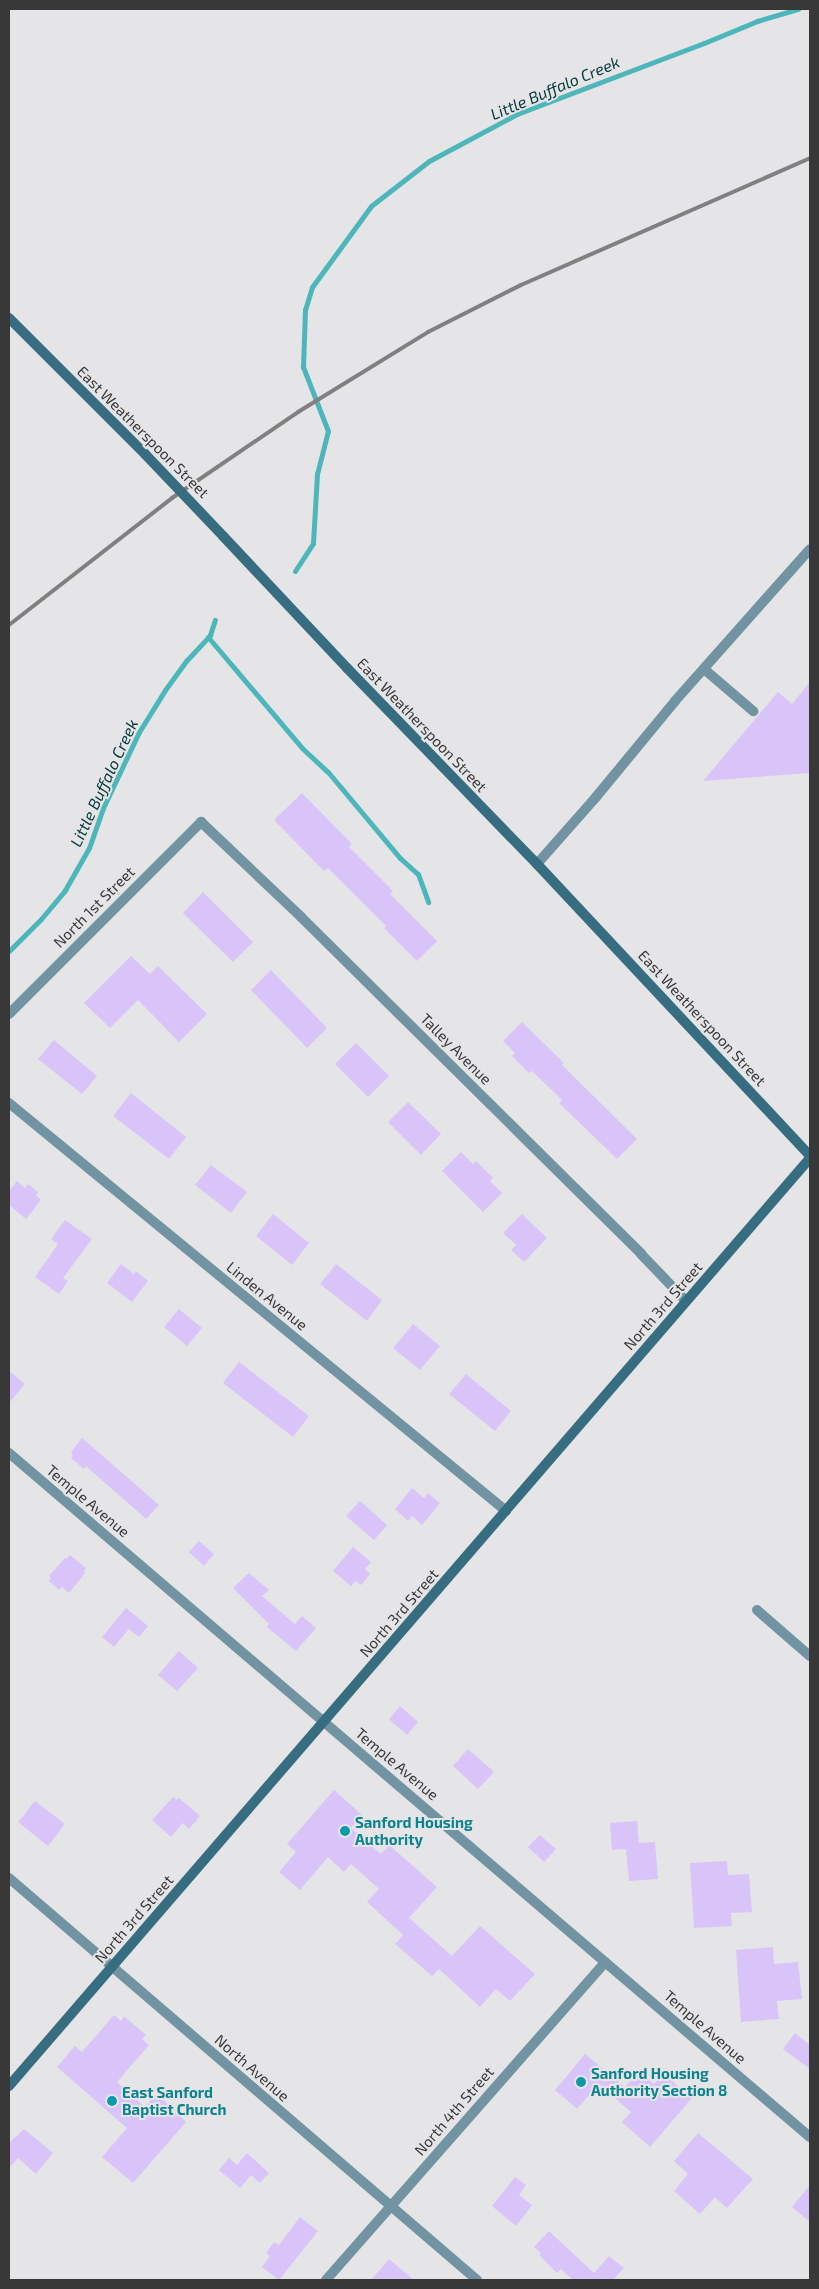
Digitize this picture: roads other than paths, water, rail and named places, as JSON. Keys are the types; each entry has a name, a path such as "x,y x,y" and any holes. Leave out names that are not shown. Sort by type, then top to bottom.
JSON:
{"street":[{"name":"East Weatherspoon Street","path":"9,318 145,454 347,668 537,864 810,1157"},
{"path":"537,864 704,669 810,549"},
{"path":"704,669 753,712"},
{"name":"North 1st Street","path":"9,1014 201,822"},
{"name":"Talley Avenue","path":"201,822 350,966 627,1240 686,1301"},
{"name":"Linden Avenue","path":"9,1103 506,1512"},
{"name":"North 3rd Street","path":"9,2086 325,1723 810,1157"},
{"name":"Temple Avenue","path":"9,1453 810,2137"},
{"path":"757,1610 810,1656"},
{"name":"North Avenue","path":"9,1878 477,2280"},
{"name":"North 4th Street","path":"326,2280 605,1962"}],"waterway":[{"name":"Little Buffalo Creek","path":"295,571 313,543 317,474 328,431 303,367 305,310 312,287 371,206 429,161 517,114 757,21 798,9"},
{"name":"Little Buffalo Creek","path":"9,951 41,919 65,890 89,848 103,808 139,732 165,690 187,660 210,635 215,620"},
{"path":"208,637 302,748 328,772 400,858 418,874 428,902"}],"railway":[{"path":"9,625 172,498 298,412 428,332 521,285 810,158"}],"place":[{"name":"Sanford Housing Authority","path":"345,1831"},
{"name":"Sanford Housing Authority Section 8","path":"581,2082"},
{"name":"East Sanford Baptist Church","path":"112,2101"}]}
